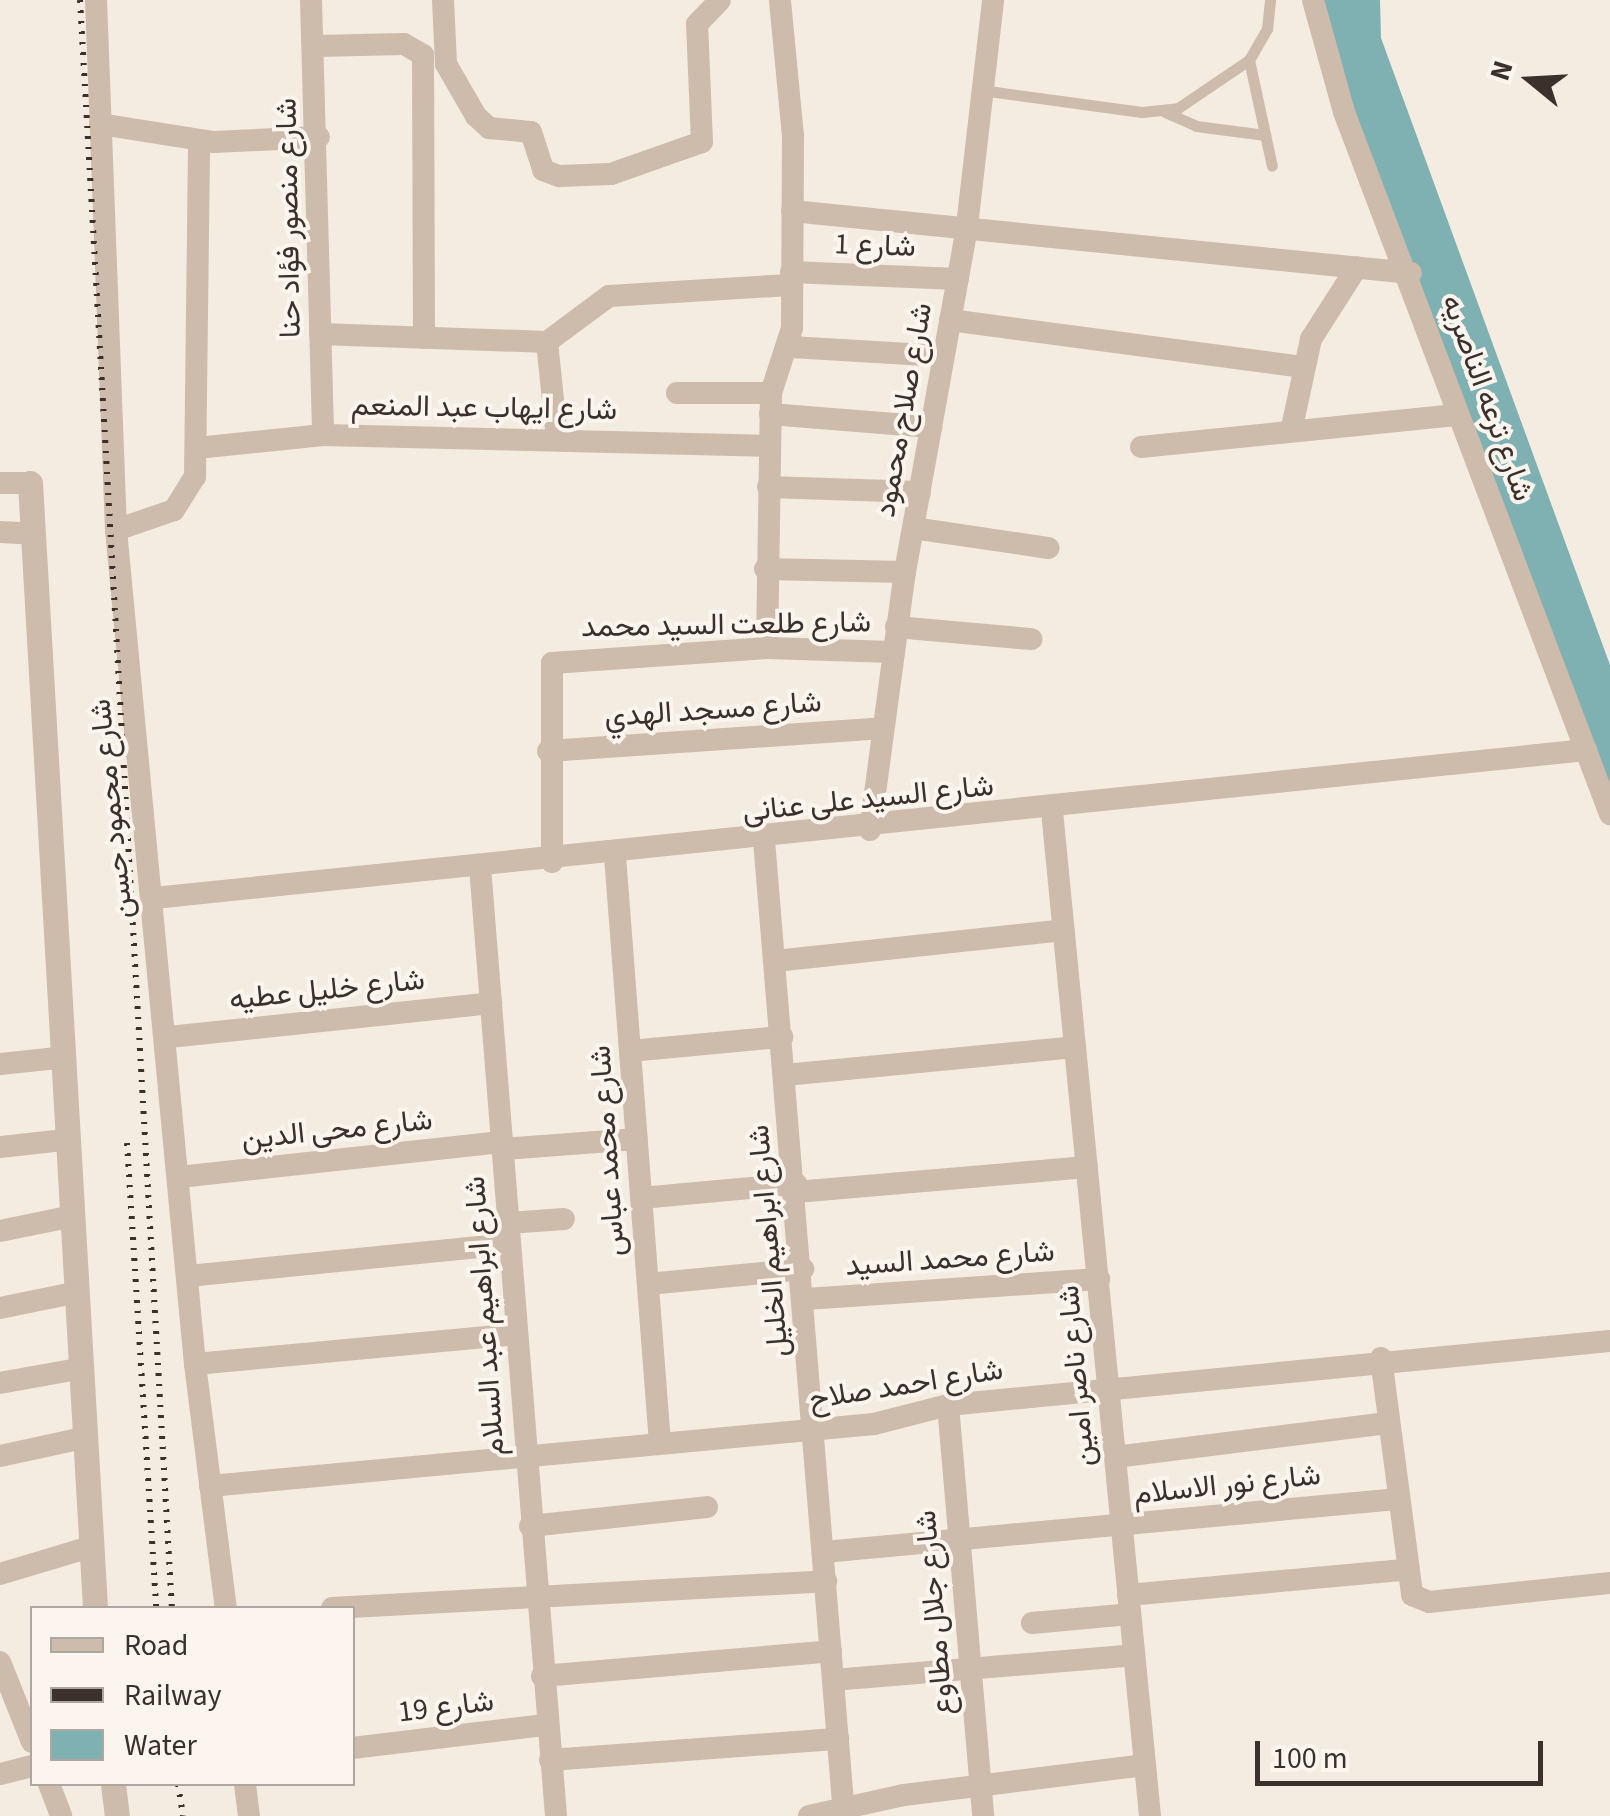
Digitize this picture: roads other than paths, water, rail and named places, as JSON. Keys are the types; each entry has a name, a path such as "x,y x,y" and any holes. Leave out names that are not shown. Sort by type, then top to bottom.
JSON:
{"street":[{"name":"شارع محمود حسن","path":"96,0 116,530 169,1037 195,1364 226,1606"},
{"name":"شارع منصور فؤاد حنا","path":"311,0 316,46 323,435"},
{"path":"443,0 446,64 476,116 489,128 531,132 543,170 559,176 611,174 702,142 697,24 720,0"},
{"path":"767,648 770,404 791,348 792,211 780,0"},
{"name":"شارع صلاح محمود","path":"870,830 896,626 967,226 993,0"},
{"name":"شارع ترعه الناصريه","path":"1312,0 1344,112 1411,273 1458,415 1610,814"},
{"path":"316,46 412,45 422,55 424,338"},
{"path":"100,124 199,141 318,138"},
{"path":"116,530 183,501 197,448 192,336 201,258 199,141"},
{"path":"792,211 1411,273"},
{"path":"1292,427 1302,366 1322,313 1357,267"},
{"name":"شارع 1","path":"547,342 608,296 791,279 958,279"},
{"path":"950,320 1302,366"},
{"path":"320,334 547,342 556,438"},
{"path":"791,348 943,356"},
{"path":"676,393 932,426"},
{"path":"1141,447 1292,427 1458,415"},
{"name":"شارع ايهاب عبد المنعم","path":"197,448 323,435 769,446"},
{"path":"0,483 30,483"},
{"name":"شارع محمود حسن","path":"30,483 57,1058 95,1606"},
{"path":"768,488 920,492"},
{"path":"913,528 1049,548"},
{"path":"0,532 33,534"},
{"path":"766,569 905,572"},
{"path":"896,626 1031,639"},
{"name":"شارع طلعت السيد محمد","path":"548,751 547,672 560,658 767,648 892,652"},
{"name":"شارع مسجد الهدي","path":"548,751 883,728"},
{"name":"شارع السيد على عنانى","path":"154,898 870,830 1586,750"},
{"path":"548,751 552,862"},
{"name":"شارع ناصر امين","path":"1052,810 1150,1816"},
{"name":"شارع ابراهيم الخليل","path":"764,840 806,1299 844,1814"},
{"name":"شارع محمد عباس","path":"615,856 660,1443"},
{"name":"شارع ابراهيم عبد السلام","path":"480,867 556,1816"},
{"path":"775,961 1064,930"},
{"name":"شارع خليل عطيه","path":"169,1037 492,1004"},
{"path":"630,1051 782,1037"},
{"path":"786,1075 1075,1047"},
{"path":"0,1064 57,1058"},
{"name":"شارع محى الدين","path":"179,1177 502,1146 637,1139"},
{"path":"0,1148 63,1140"},
{"path":"641,1198 1086,1167"},
{"path":"0,1231 68,1217"},
{"path":"188,1276 509,1234 564,1219"},
{"path":"648,1284 803,1269"},
{"name":"شارع محمد السيد","path":"806,1299 1098,1279"},
{"path":"0,1308 73,1293"},
{"path":"195,1364 516,1334"},
{"name":"شارع احمد صلاح","path":"210,1486 525,1452 814,1430 948,1405 1380,1358 1610,1341"},
{"path":"1380,1358 1404,1570 1412,1595 1429,1602 1610,1583"},
{"path":"0,1384 78,1369"},
{"name":"شارع جلال مطاوع","path":"948,1405 983,1816"},
{"path":"1115,1457 1388,1423"},
{"path":"0,1456 82,1438"},
{"name":"شارع نور الاسلام","path":"824,1552 1397,1499"},
{"path":"530,1526 707,1507"},
{"path":"0,1574 90,1547"},
{"path":"1032,1623 1129,1605 1404,1570"},
{"path":"355,1607 826,1581"},
{"path":"542,1676 831,1651"},
{"path":"833,1680 1134,1656"},
{"path":"0,1662 14,1686 30,1736"},
{"name":"شارع 19","path":"355,1748 546,1726"},
{"path":"550,1760 838,1739"},
{"path":"809,1816 844,1814 886,1798 1144,1765"},
{"path":"0,1774 30,1766"},
{"path":"49,1786 60,1816"},
{"path":"114,1786 117,1816"},
{"path":"245,1786 249,1816"}],"lane":[{"path":"1165,112 1191,103 1249,60 1267,29 1270,0"},
{"path":"1249,60 1272,166"},
{"path":"981,90 1165,112 1196,126 1265,136"}],"water":[{"path":"1314,0 1380,0 1381,38 1610,665 1610,804"}],"railway":[{"path":"80,0 172,1606"},
{"path":"127,1143 156,1606"},
{"path":"178,1786 183,1816"}]}
